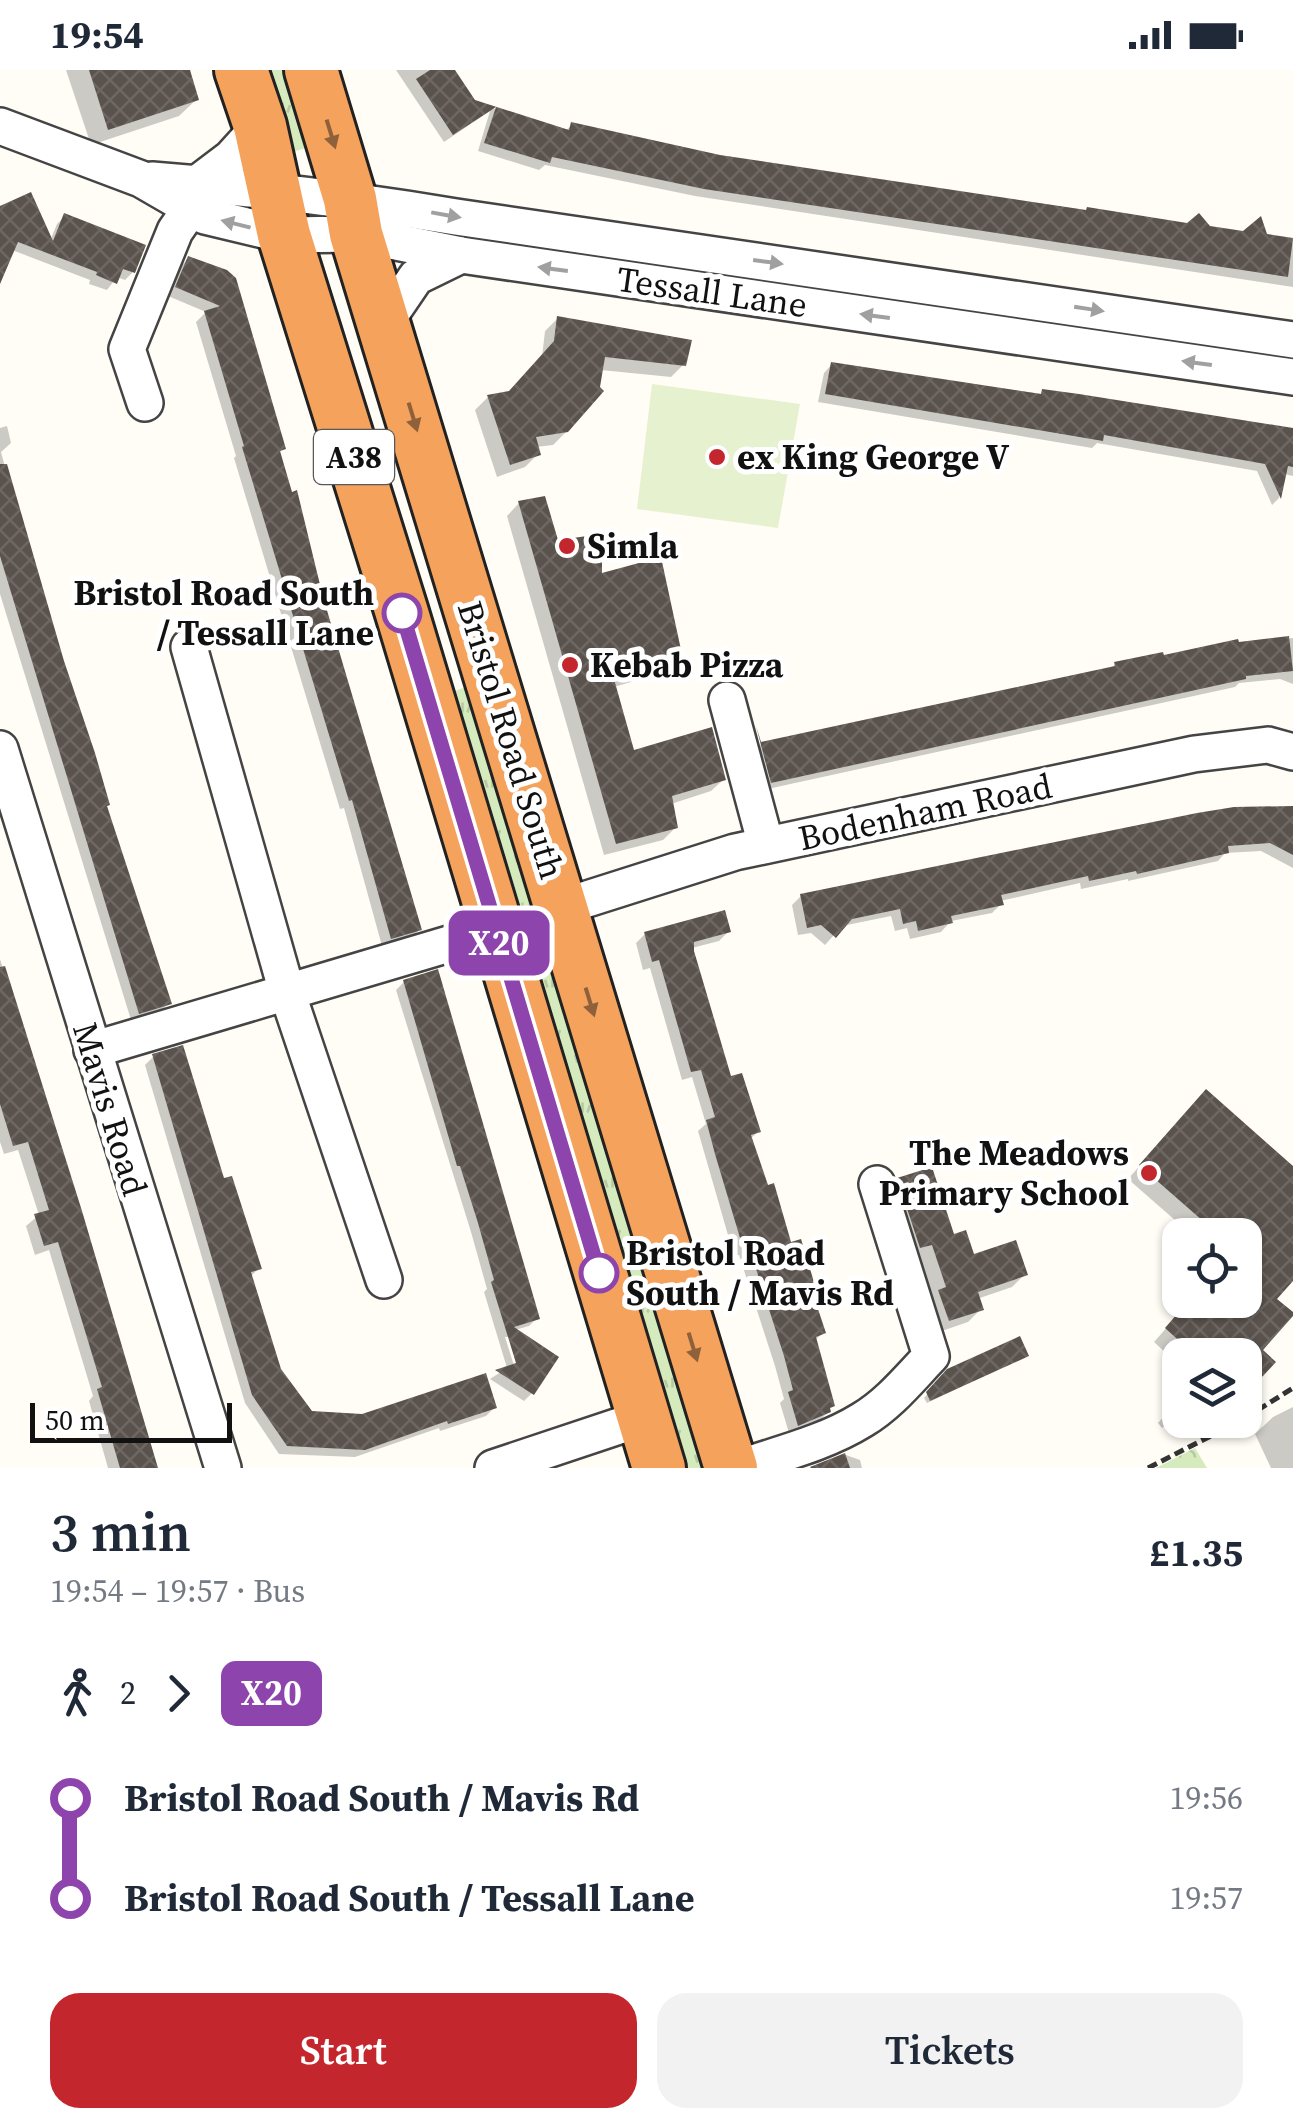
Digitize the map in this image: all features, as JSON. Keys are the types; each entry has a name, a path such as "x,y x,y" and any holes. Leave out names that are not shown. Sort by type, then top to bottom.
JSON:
{"highway":[{"name":"Bristol Road South","path":"241,70 260,126 384,324 734,1468"},
{"name":"Bristol Road South","path":"311,70 317,219 408,555 402,613 659,1468"},
{"path":"422,680 435,678 449,666 460,648 451,612 450,540"}],"street":[{"name":"Tessall Lane","path":"0,126 195,196 205,216 456,217 1293,340"},
{"path":"145,403 127,349 175,232 195,196 260,126"},
{"name":"Tessall Lane","path":"317,219 461,255 1293,377"},
{"path":"384,324 416,277 461,255"},
{"path":"188,647 287,992 384,1280"},
{"path":"728,700 766,845"},
{"name":"Bodenham Road","path":"562,907 735,852 1194,754 1268,745 1293,752"},
{"name":"Mavis Road","path":"0,749 223,1468"},
{"path":"92,1050 496,930"},
{"path":"734,1468 831,1435 862,1420 891,1399 931,1356 877,1184"},
{"path":"502,1467 643,1418"}],"path":[{"path":"1262,1407 1293,1388"},
{"path":"1148,1468 1206,1438"}],"green space":[{"path":"252,70 296,70 315,133 306,148 289,153"},
{"name":"ex King George V","path":"652,384 800,404 778,528 637,509"},
{"path":"479,682 713,1468 670,1468 439,697"},
{"path":"1195,1448 1207,1468 1156,1468"}],"building":[{"path":"89,70 190,70 199,100 108,130"},
{"path":"430,70 455,70 475,100 569,130 571,122 720,155 1086,210 1087,207 1187,223 1199,213 1210,226 1243,231 1261,216 1267,234 1293,238 1288,277 704,189 552,157 550,163 484,143 496,107 453,135 416,79"},
{"path":"31,192 53,241 64,213 146,245 135,273 123,269 117,284 96,275 97,272 18,242 0,284 0,206"},
{"path":"188,256 227,270 236,278 286,449 280,451 292,492 297,490 323,597 422,930 391,939 204,311 220,306 175,287"},
{"path":"557,316 692,340 686,366 605,357 600,387 604,391 568,432 536,437 541,455 510,465 487,395 509,391 554,341"},
{"path":"831,362 1041,394 1042,389 1079,394 1293,428 1293,467 1288,466 1281,499 1265,464 1104,435 1103,441 825,394"},
{"path":"0,464 7,464 95,753 110,805 107,806 172,1004 139,1014 0,556"},
{"path":"545,496 558,540 602,534 602,573 661,557 683,659 614,679 634,750 712,727 726,780 672,796 678,828 616,844 518,501"},
{"path":"1289,636 1293,671 1246,676 771,783 756,726 761,742 1115,666 1114,662 1163,652 1164,655 1238,639 1239,642"},
{"path":"1293,806 1293,855 1270,843 1228,846 1229,853 1137,874 1136,871 1089,881 1088,876 1001,895 1004,905 951,916 953,923 918,931 916,921 903,924 900,909 852,919 836,938 821,925 807,928 800,894 1197,813 1234,807"},
{"path":"725,910 731,932 694,942 694,951 731,1076 742,1073 761,1132 751,1135 768,1185 774,1183 791,1242 801,1239 814,1282 827,1287 817,1306 826,1333 816,1337 835,1406 830,1408 831,1412 798,1426 788,1392 793,1390 784,1356 749,1247 743,1248 715,1154 706,1120 715,1117 701,1070 691,1072 659,960 652,962 644,932"},
{"path":"5,966 158,1468 120,1468 97,1389 102,1387 58,1242 44,1246 34,1214 49,1210 28,1142 13,1146 0,1104 0,967"},
{"path":"438,969 540,1319 514,1327 559,1357 534,1395 495,1370 516,1363 478,1223 457,1166 403,980"},
{"path":"183,1045 224,1178 232,1176 262,1269 251,1272 281,1369 312,1411 362,1414 486,1373 497,1408 365,1450 287,1446 252,1395 152,1054"},
{"path":"1206,1089 1293,1166 1293,1281 1277,1299 1293,1316 1263,1350 1276,1362 1262,1377 1262,1338 1176,1338 1165,1328 1174,1318 1262,1318 1262,1218 1200,1218 1139,1165"},
{"path":"932,1167 954,1234 966,1230 974,1254 1016,1240 1028,1275 978,1292 984,1310 949,1321 938,1290 946,1287 932,1245 920,1248 897,1178"},
{"path":"1020,1336 1029,1356 930,1401 926,1392 947,1369"},
{"path":"845,1453 850,1468 810,1467"}],"bus line":[{"name":"X20","path":"402,613 599,1273"}],"place":[{"name":"ex King George V","path":"717,457"},
{"name":"Simla","path":"567,546"},
{"name":"Bristol Road South / Tessall Lane","path":"402,613"},
{"name":"Kebab Pizza","path":"570,665"},
{"name":"The Meadows Primary School","path":"1149,1173"},
{"name":"Bristol Road South / Mavis Rd","path":"599,1273"}]}
